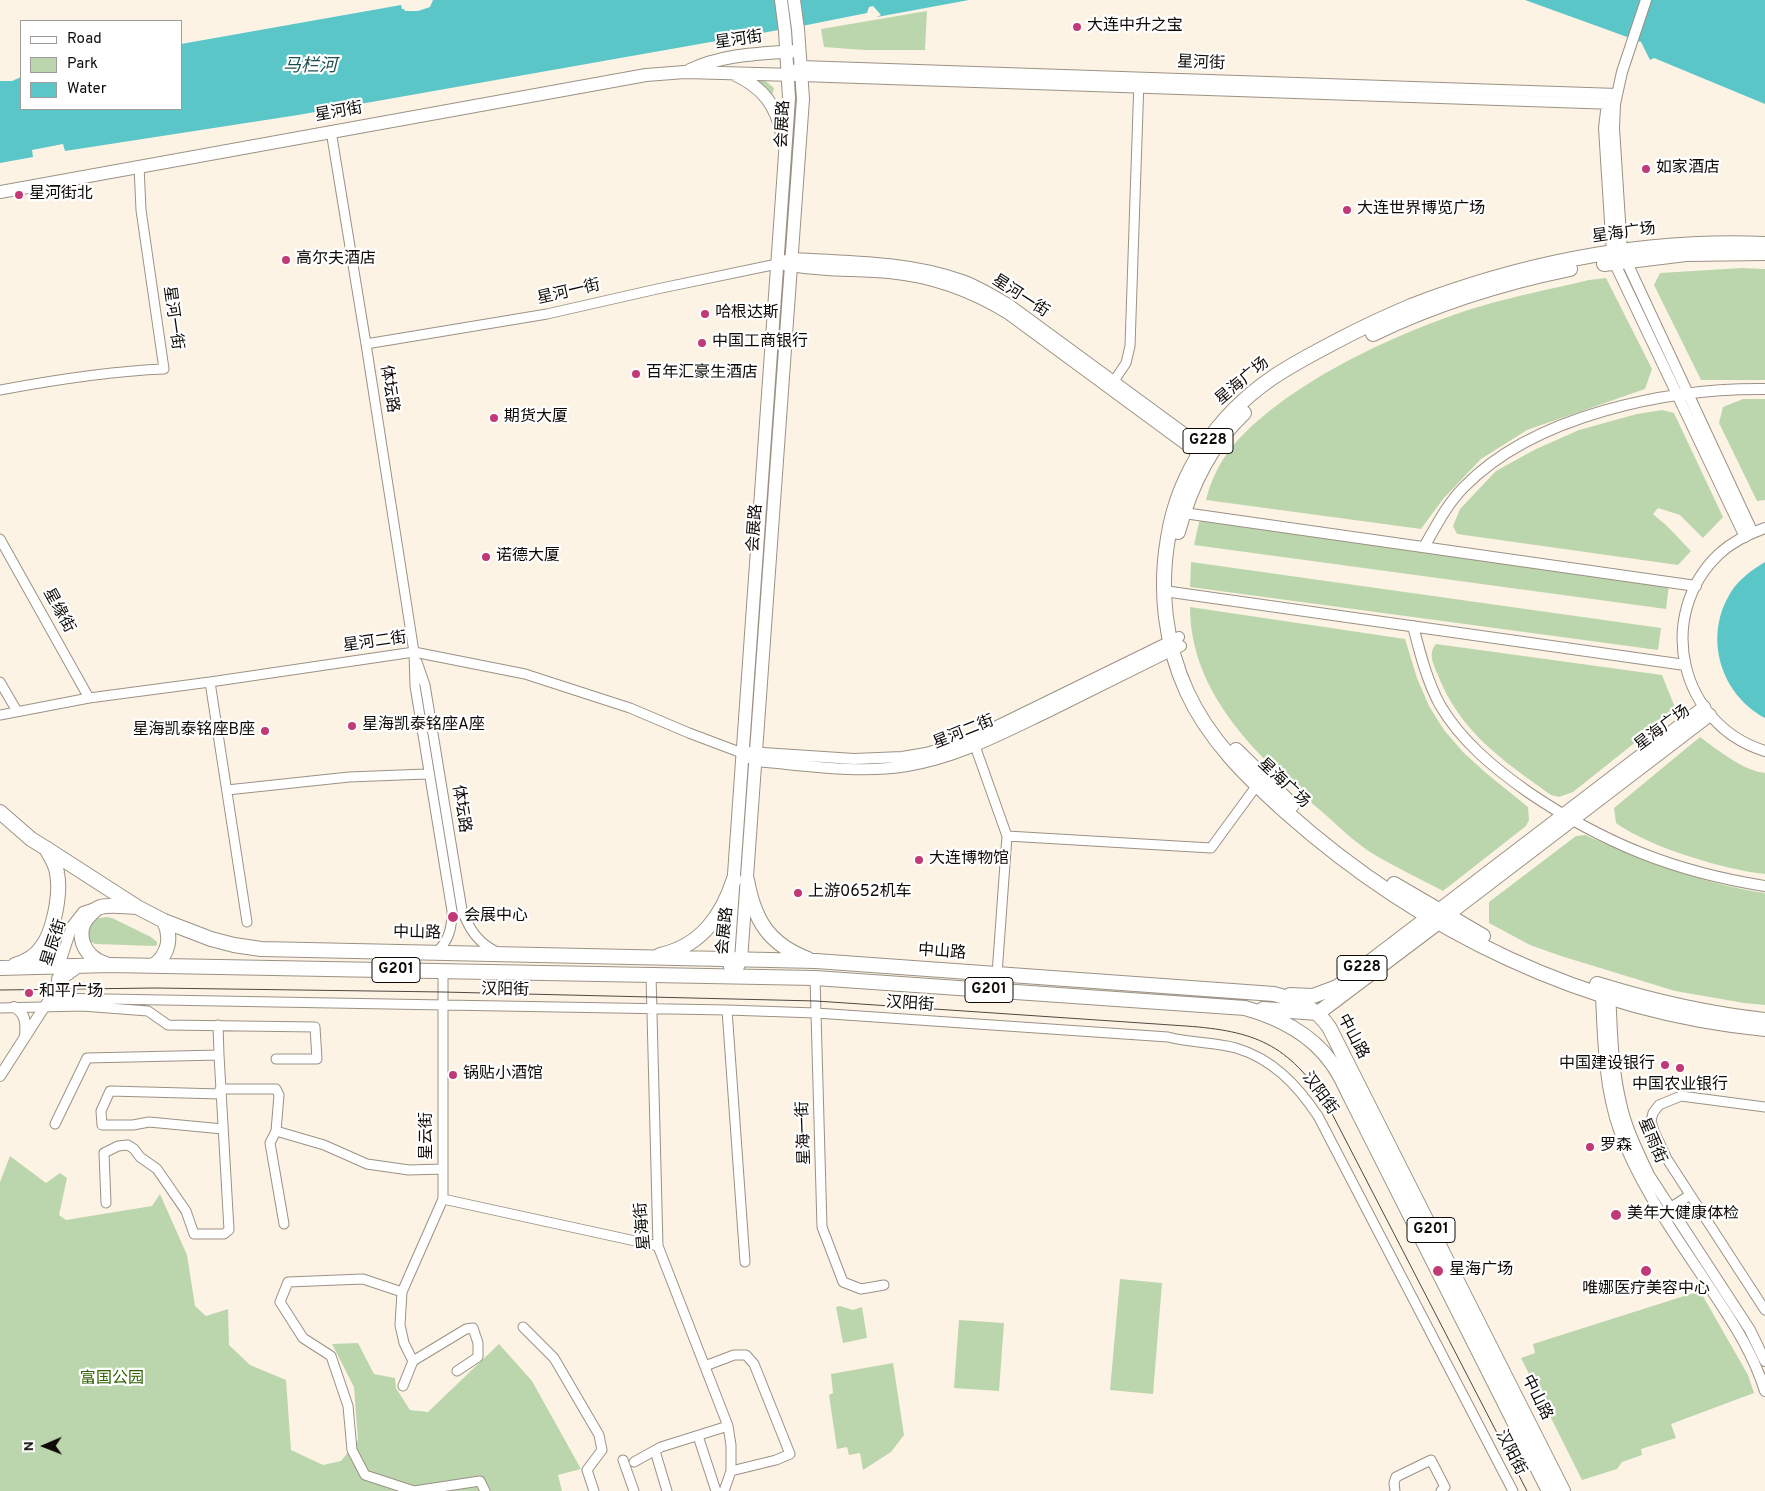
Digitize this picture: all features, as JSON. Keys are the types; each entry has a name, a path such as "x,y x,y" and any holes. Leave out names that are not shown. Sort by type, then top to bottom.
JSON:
{"main road":[{"name":"会展路","path":"740,879 742,753 789,98 785,30 781,0"},
{"name":"会展路","path":"733,977 740,879 756,756 803,99 794,0"},
{"name":"星河街","path":"685,72 716,60 733,56 800,50"},
{"name":"星河街","path":"0,192 646,75 685,72 788,75 801,71"},
{"path":"732,73 751,83 772,106 780,125 785,151"},
{"name":"星海广场","path":"1618,257 1687,244 1765,244"},
{"name":"星海广场","path":"1765,253 1618,257 1540,266 1440,295 1392,314 1320,350 1273,377 1252,393 1213,432 1205,454 1183,486 1179,512 1166,550 1169,591 1164,608 1187,693 1203,723 1224,750 1260,781 1336,854 1388,892 1438,916 1486,948 1527,967 1664,1013 1765,1029"},
{"name":"星海广场","path":"1438,916 1707,711"},
{"name":"中山路","path":"0,812 31,839 137,907 164,921 211,939 234,945 262,949 816,962 1274,994 1298,1001 1318,1013 1329,1027 1563,1491"},
{"path":"4,968 32,957 42,948 51,928 56,906 58,875 55,862 47,849"},
{"path":"648,957 666,954 698,937 720,913 728,896 740,879 762,926 772,938 799,955 816,962"},
{"path":"110,965 97,961 86,950 81,934 83,925 87,918 101,906 137,907"},
{"name":"G228","path":"1274,994 1313,996 1337,987 1438,916"},
{"name":"G228","path":"1318,1013 1438,916"},
{"path":"153,966 160,961 168,946 167,928 164,921"},
{"name":"中山路","path":"4,968 59,973 77,966 110,965 815,978 1245,1008 1261,1013 1291,1027 1320,1049 1331,1062 1350,1096 1549,1491"},
{"name":"星海广场","path":"1607,994 1765,1020"},
{"path":"1245,1008 1318,1013"}],"street":[{"path":"1646,0 1613,100 1618,257 1749,535"},
{"name":"星河街","path":"801,71 1613,100"},
{"path":"1114,381 1126,363 1130,346 1139,82"},
{"name":"体坛路","path":"331,131 414,652 415,686 452,911 452,925 449,936 437,952"},
{"name":"星河一街","path":"0,390 55,380 135,370 164,369 142,210 139,166"},
{"name":"星河一街","path":"791,262 911,276 974,295 1008,314 1205,454"},
{"name":"星河一街","path":"366,344 547,314 777,264 791,262 890,265 926,270 962,280 979,287 1010,305 1114,381 1205,454"},
{"path":"1424,547 1442,515 1463,488 1488,464 1514,448 1571,422 1659,398 1743,388 1765,389"},
{"path":"1179,512 1696,586"},
{"path":"1765,528 1749,535 1719,554 1708,567 1696,586 1685,614 1683,631 1685,665 1690,682 1707,711 1732,736 1765,752"},
{"name":"星缘街","path":"0,539 89,698"},
{"path":"1169,591 1685,665"},
{"path":"1413,626 1426,672 1440,704 1459,731 1495,767 1568,817 1609,840 1660,861 1713,877 1765,886"},
{"name":"星河二街","path":"756,756 854,759 894,758 953,746 1175,643"},
{"name":"星河二街","path":"0,715 89,698 414,652 524,674 630,708 742,753 854,768 885,768 929,762 975,746 1175,643"},
{"name":"体坛路","path":"414,652 424,685 462,910 472,932 480,942 502,954"},
{"path":"0,682 17,711"},
{"path":"210,682 247,922"},
{"path":"975,746 1007,836 996,974"},
{"path":"227,790 349,777 426,774"},
{"path":"1007,836 1211,848 1260,781"},
{"name":"星辰街","path":"0,1076 47,1002 59,973 72,926 83,912 101,906"},
{"name":"星云街","path":"402,1292 443,1199 443,971"},
{"name":"星海街","path":"650,975 658,1246 728,1426 731,1445 731,1471 724,1491"},
{"name":"星海一街","path":"815,978 822,1227 843,1282 861,1289 884,1285"},
{"name":"星雨街","path":"1607,994 1604,1055 1612,1107 1628,1151 1641,1178 1668,1213 1750,1330 1765,1360"},
{"path":"0,1008 47,1002 148,1011 168,1025 315,1027 316,1059 276,1059"},
{"name":"汉阳街","path":"47,1002 443,1005 727,1010 1168,1037 1182,1041 1236,1048 1261,1058 1289,1078 1306,1098 1322,1123 1513,1491"},
{"path":"14,1007 22,1013 25,1020 25,1037"},
{"path":"727,1010 745,1262"},
{"path":"106,1203 104,1153 118,1146 128,1145 140,1157 157,1169 186,1211 194,1234 224,1234 229,1230 218,1055 218,1026"},
{"path":"54,1124 87,1058 218,1055"},
{"path":"223,1129 149,1122 133,1125 102,1125 101,1111 110,1090 221,1091 276,1089 279,1095 276,1131 270,1143 284,1224"},
{"path":"1765,1107 1681,1096 1659,1105 1653,1113 1651,1121 1667,1159 1765,1310"},
{"path":"276,1131 324,1144 367,1164 410,1170 443,1168"},
{"path":"1668,1213 1692,1198"},
{"path":"443,1199 658,1246"},
{"name":"星雨街","path":"1668,1213 1741,1335 1758,1370 1765,1391"},
{"path":"413,1361 404,1343 400,1325 402,1292 363,1279 288,1282 280,1302 303,1338 331,1356 348,1406 352,1450 365,1475 414,1491 480,1481 485,1491"},
{"path":"403,1386 413,1361 466,1329 473,1328 478,1343 478,1357 457,1371"},
{"path":"523,1328 554,1358 599,1435 602,1450 588,1470 594,1491"},
{"path":"704,1366 734,1355 746,1355 754,1364 790,1454 776,1460 731,1471"},
{"path":"634,1462 655,1450 728,1426"},
{"path":"698,1436 716,1491"},
{"path":"655,1450 668,1491"},
{"path":"623,1460 634,1491"},
{"path":"1395,1491 1394,1483 1396,1477 1431,1460 1445,1487 1441,1491"}],"green space":[{"path":"927,11 925,50 864,50 824,47 821,29"},
{"path":"762,78 774,88 772,96 757,82 757,80"},
{"path":"1742,268 1765,269 1765,380 1701,380 1654,285 1660,273"},
{"path":"1606,278 1652,369 1645,389 1527,430 1481,459 1443,499 1421,529 1206,500 1212,481 1224,457 1250,428 1277,405 1309,383 1342,364 1378,346 1447,317 1519,296"},
{"path":"1743,399 1765,399 1765,500 1757,501 1719,423 1723,407"},
{"path":"1662,410 1674,413 1723,517 1703,538 1680,515 1658,508 1653,514 1691,551 1678,565 1457,534 1453,526 1460,509 1496,471 1536,449 1579,430 1637,414"},
{"path":"1200,518 1669,584 1666,609 1194,545"},
{"path":"1191,562 1661,628 1658,650 1190,587"},
{"path":"1190,607 1405,639 1417,678 1429,706 1444,730 1463,752 1528,807 1529,820 1526,826 1443,891 1370,852 1344,832 1297,790 1252,745 1232,721 1215,695 1202,668 1193,639"},
{"path":"1436,644 1662,675 1676,710 1573,792 1559,797 1551,795 1484,743 1457,712 1446,693 1433,662 1432,651"},
{"path":"1700,737 1739,764 1765,773 1765,874 1729,868 1667,849 1630,832 1616,823 1614,808"},
{"path":"1585,835 1673,870 1719,884 1765,893 1765,1005 1675,991 1530,945 1489,923 1489,902 1576,836"},
{"path":"112,918 151,937 157,942 157,945 95,944 87,937 91,922 95,919"},
{"name":"富国公园","path":"10,1156 46,1183 60,1173 67,1178 59,1215 66,1220 152,1206 160,1194 187,1255 195,1306 206,1316 228,1309 229,1345 250,1365 286,1380 291,1450 323,1465 341,1461 358,1440 354,1387 332,1344 358,1343 374,1374 395,1378 396,1388 410,1410 428,1412 499,1344 532,1381 581,1469 558,1475 562,1491 0,1491 0,1182"},
{"path":"1120,1279 1162,1283 1153,1394 1110,1390"},
{"path":"1700,1291 1748,1375 1754,1393 1671,1424 1676,1438 1641,1449 1642,1455 1622,1462 1617,1469 1582,1480 1521,1358 1535,1353 1533,1344"},
{"path":"840,1306 853,1310 862,1307 867,1338 843,1343 836,1307"},
{"path":"959,1320 1004,1323 999,1391 954,1388"},
{"path":"893,1363 904,1435 891,1452 863,1470 860,1453 849,1455 847,1447 837,1449 829,1395 833,1393 831,1374"}],"water":[{"name":"马栏河","path":"433,0 969,0 877,17 881,15 873,6 869,7 867,13 807,25 298,115 65,151 63,144 32,150 33,157 0,163 0,81 12,81 20,77 20,110 182,110 182,44 401,5 405,11 418,11 430,7"},
{"path":"1525,0 1765,0 1765,104 1654,58 1650,60 1641,42"},
{"path":"1765,562 1765,718 1749,707 1727,679 1718,645 1718,627 1723,609 1731,592 1746,575"}],"tram line":[{"path":"0,990 155,988 443,992 816,1001 1186,1026 1210,1028 1251,1037 1268,1044 1298,1067 1327,1104 1527,1491"}],"place":[{"name":"大连中升之宝","path":"1077,27"},
{"name":"如家酒店","path":"1646,169"},
{"name":"星河街北","path":"19,195"},
{"name":"大连世界博览广场","path":"1347,210"},
{"name":"高尔夫酒店","path":"286,260"},
{"name":"哈根达斯","path":"705,314"},
{"name":"中国工商银行","path":"702,343"},
{"name":"百年汇豪生酒店","path":"636,374"},
{"name":"期货大厦","path":"494,418"},
{"name":"诺德大厦","path":"486,557"},
{"name":"星海凯泰铭座A座","path":"352,726"},
{"name":"星海凯泰铭座B座","path":"265,731"},
{"name":"大连博物馆","path":"919,860"},
{"name":"上游0652机车","path":"798,893"},
{"name":"会展中心","path":"453,917"},
{"name":"和平广场","path":"29,993"},
{"name":"中国建设银行","path":"1665,1065"},
{"name":"中国农业银行","path":"1680,1068"},
{"name":"锅贴小酒馆","path":"453,1075"},
{"name":"罗森","path":"1590,1147"},
{"name":"美年大健康体检","path":"1616,1215"},
{"name":"星海广场","path":"1438,1271"},
{"name":"唯娜医疗美容中心","path":"1646,1271"}]}
